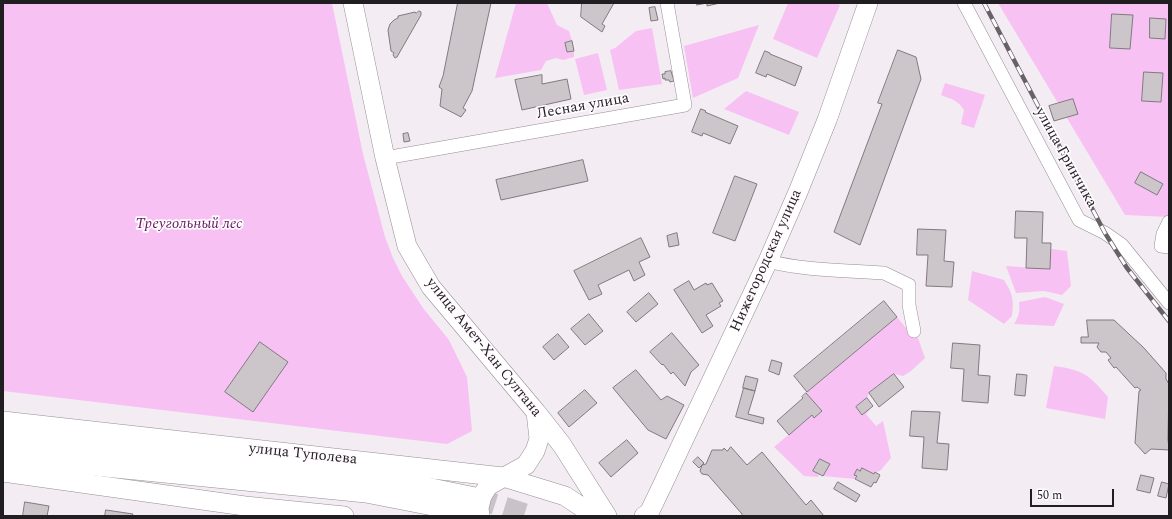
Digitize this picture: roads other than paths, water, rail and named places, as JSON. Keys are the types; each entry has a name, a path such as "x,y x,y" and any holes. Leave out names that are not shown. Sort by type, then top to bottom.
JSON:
{"main road":[{"name":"улица Амет-Хан Султана","path":"353,3 385,158 407,246 431,287 562,444 607,516"},
{"name":"Нижегородская улица","path":"647,515 768,260 816,149 868,3"},
{"path":"475,509 479,508 482,496 488,486 526,465 535,451 539,439 536,412"},
{"name":"улица Туполева","path":"3,421 503,477 565,496 595,516"},
{"name":"улица Туполева","path":"3,434 368,476 475,509"},
{"name":"улица Туполева","path":"3,454 94,465 366,492 475,509"},
{"path":"3,472 244,511 344,516"}],"street":[{"name":"Лесная улица","path":"385,158 685,105 667,3"},
{"name":"улица Гринчика","path":"964,3 1079,220 1105,233 1122,246 1169,303"},
{"path":"1165,247 1163,234 1169,222"},
{"path":"768,260 784,265 800,267 884,273 897,278 909,285 909,305 914,332"}],"tunnel":[{"path":"475,498 532,516"}],"railway":[{"path":"984,3 1105,233 1127,268 1169,321"}],"park label":[{"name":"Треугольный лес","path":"189,225"}]}
